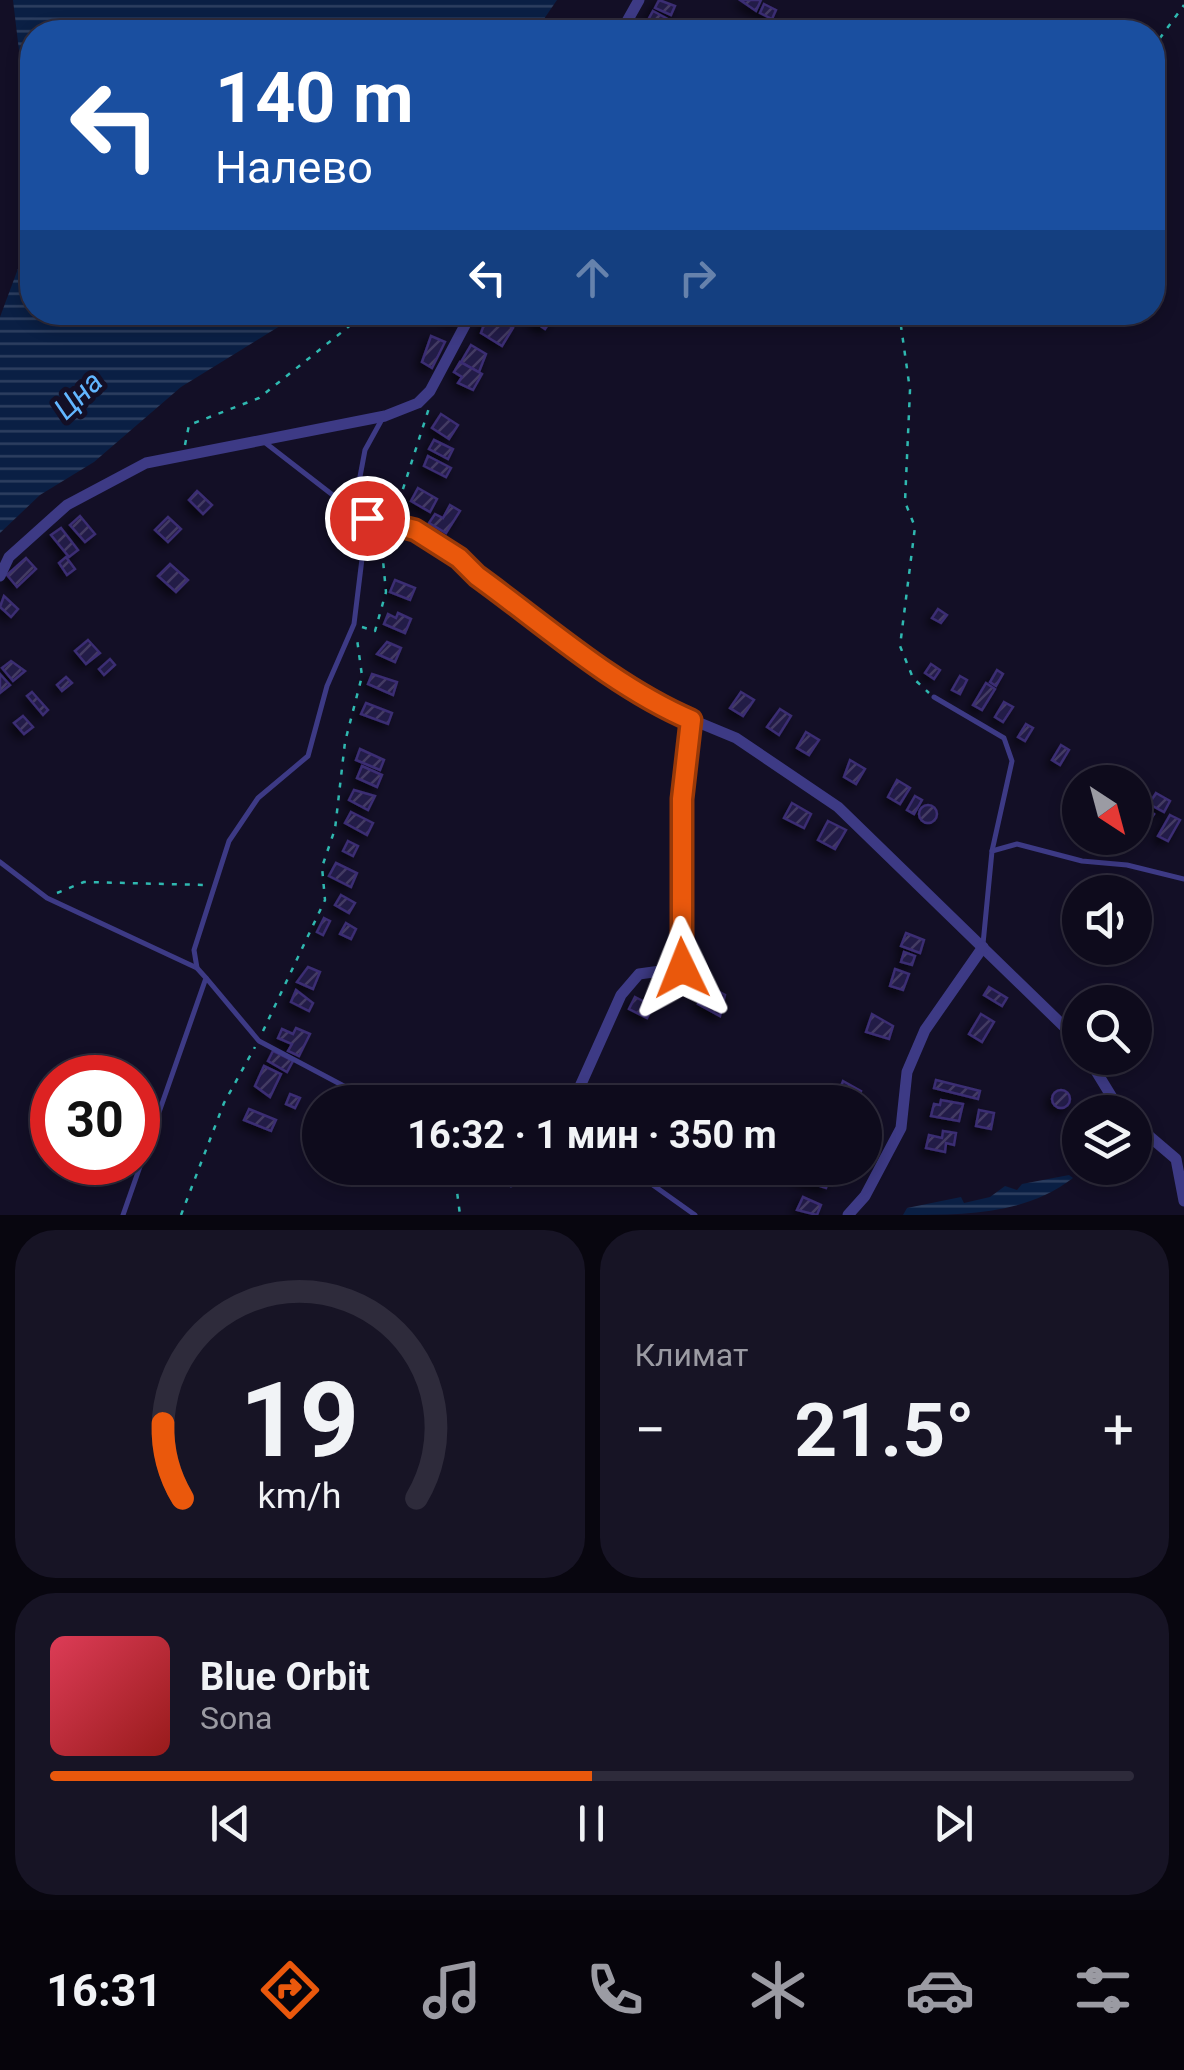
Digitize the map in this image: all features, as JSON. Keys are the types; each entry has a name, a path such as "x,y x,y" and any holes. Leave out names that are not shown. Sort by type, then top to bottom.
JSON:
{"street":[{"path":"0,576 9,558 67,506 146,463 385,416 418,403 430,391 465,325"},
{"path":"367,518 415,530 666,709 736,738 838,807 1062,1025"},
{"path":"581,1085 621,995 639,974 682,968 682,799 691,720"},
{"path":"848,1215 865,1196 901,1128 907,1072 925,1030 983,948"},
{"path":"1152,1139 1176,1159 1184,1201"}],"lane":[{"path":"197,968 194,950 230,842 258,798 308,756 327,686 354,624 367,518 356,498 370,433 385,416"},
{"path":"263,441 334,496 356,498"},
{"path":"934,698 1004,738 1010,747 1012,761 992,851 983,948"},
{"path":"992,851 1017,844 1082,862 1126,865 1184,879"},
{"path":"0,862 47,898 197,968 259,1041 342,1085"},
{"path":"123,1215 206,978"},
{"path":"652,1185 694,1215"}],"path":[{"path":"1165,31 1184,5"},
{"path":"184,456 189,425 259,398 352,325"},
{"path":"901,325 910,390 905,502 916,528 900,646 912,678 934,698"},
{"path":"182,1215 224,1103 259,1041 324,900 322,867 335,829 345,742 362,676 354,624 375,632 386,592 382,550 429,411 430,391"},
{"path":"47,898 84,882 214,886"},
{"path":"456,1185 460,1215"}],"water":[{"path":"13,0 557,0 543,20 20,20 20,59"},
{"name":"Цна","path":"20,231 20,325 282,325 181,387 94,462 40,495 0,533 0,317 19,266"},
{"path":"1062,1176 1062,1185 1054,1190 1014,1206 971,1213 903,1215 907,1208 961,1197 964,1203 990,1197 1005,1186 1017,1190 1022,1184"}],"building":[{"path":"659,0 675,6 671,15 655,8"},
{"path":"740,0 761,0 756,11"},
{"path":"764,4 776,10 772,19 760,13"},
{"path":"653,11 670,20 648,20"},
{"path":"484,325 513,328 502,346 481,333"},
{"path":"431,336 445,342 432,368 422,362"},
{"path":"471,345 486,354 479,372 461,362"},
{"path":"460,362 482,374 473,390 458,383 462,377 454,372"},
{"path":"441,414 458,425 449,439 432,428"},
{"path":"434,440 453,449 448,459 429,449"},
{"path":"428,456 451,468 446,477 424,466"},
{"path":"418,488 437,499 430,512 411,501"},
{"path":"197,491 212,505 203,514 189,500"},
{"path":"450,505 460,511 446,533 429,523 435,514 443,518"},
{"path":"80,516 95,534 85,542 70,525"},
{"path":"168,517 181,529 168,542 155,530"},
{"path":"61,528 78,550 69,557 51,535"},
{"path":"66,557 75,569 67,575 59,563"},
{"path":"26,558 36,569 17,587 7,575"},
{"path":"170,564 188,580 176,592 158,576"},
{"path":"395,580 415,588 410,600 390,592"},
{"path":"4,596 18,609 11,617 0,607"},
{"path":"938,609 947,615 941,623 932,618"},
{"path":"398,613 411,619 405,633 384,624 388,614 396,618"},
{"path":"88,640 100,653 86,664 75,651"},
{"path":"387,642 401,648 395,662 377,654"},
{"path":"110,659 115,665 104,675 99,669"},
{"path":"11,661 25,671 13,681 2,668"},
{"path":"931,664 940,670 934,679 925,673"},
{"path":"997,670 1003,674 996,686 990,682"},
{"path":"0,674 10,685 0,693"},
{"path":"372,674 397,682 393,695 368,684"},
{"path":"960,676 967,680 960,694 952,690"},
{"path":"66,677 72,683 62,691 57,685"},
{"path":"986,683 995,689 982,710 973,705"},
{"path":"32,692 48,710 43,715 27,696"},
{"path":"741,692 754,700 743,716 730,708"},
{"path":"1004,702 1013,707 1003,722 995,717"},
{"path":"366,703 392,713 388,724 361,714"},
{"path":"780,709 791,716 779,735 767,727"},
{"path":"23,716 33,727 24,734 14,723"},
{"path":"1026,724 1033,728 1025,741 1018,737"},
{"path":"806,732 819,740 809,755 797,748"},
{"path":"1061,745 1069,750 1060,765 1052,760"},
{"path":"360,749 384,760 380,770 356,760"},
{"path":"850,760 865,769 856,784 844,777"},
{"path":"362,766 382,775 377,787 357,778"},
{"path":"897,780 910,788 900,804 888,797"},
{"path":"354,790 375,796 368,810 349,800"},
{"path":"1156,793 1170,801 1164,812 1152,806"},
{"path":"915,796 922,800 914,814 907,810"},
{"path":"792,803 811,814 804,828 784,818"},
{"path":"928,805 937,814 928,823 919,814"},
{"path":"351,812 373,823 367,835 345,823"},
{"path":"1170,815 1180,820 1168,841 1158,836"},
{"path":"828,821 846,830 835,849 818,840"},
{"path":"348,841 358,846 353,856 343,851"},
{"path":"336,863 357,873 351,887 329,876"},
{"path":"341,895 355,903 349,913 335,905"},
{"path":"324,918 330,921 323,935 317,932"},
{"path":"346,923 356,929 351,939 340,934"},
{"path":"906,933 924,940 920,953 901,946"},
{"path":"904,952 915,956 912,965 901,962"},
{"path":"308,967 320,972 313,989 297,982"},
{"path":"895,969 909,974 903,990 890,986"},
{"path":"989,987 1007,998 1002,1006 984,995"},
{"path":"296,990 313,1003 309,1011 291,1002"},
{"path":"716,990 725,995 720,1016 698,1004 704,992 713,997"},
{"path":"635,997 653,1006 647,1018 629,1009"},
{"path":"872,1014 893,1026 889,1039 866,1032"},
{"path":"981,1014 994,1022 982,1042 969,1034"},
{"path":"296,1028 310,1034 299,1056 288,1051 292,1044 278,1038 282,1029 293,1034"},
{"path":"273,1051 293,1061 287,1072 268,1061"},
{"path":"264,1066 281,1074 270,1097 255,1086"},
{"path":"936,1080 980,1091 978,1099 934,1088"},
{"path":"1055,1093 1067,1093 1062,1095 1062,1108 1055,1105"},
{"path":"290,1094 300,1098 295,1108 286,1104"},
{"path":"941,1100 963,1104 959,1121 931,1116 934,1104 940,1105"},
{"path":"249,1109 276,1120 271,1131 244,1120"},
{"path":"979,1110 994,1113 991,1129 976,1126"},
{"path":"943,1131 956,1133 954,1145 946,1143 945,1152 926,1148 929,1135 942,1138"},
{"path":"803,1197 821,1205 817,1215 797,1210"}],"route":[{"path":"367,518 415,530 459,558 477,576 602,666 666,709 691,720 682,799 682,968"}]}
